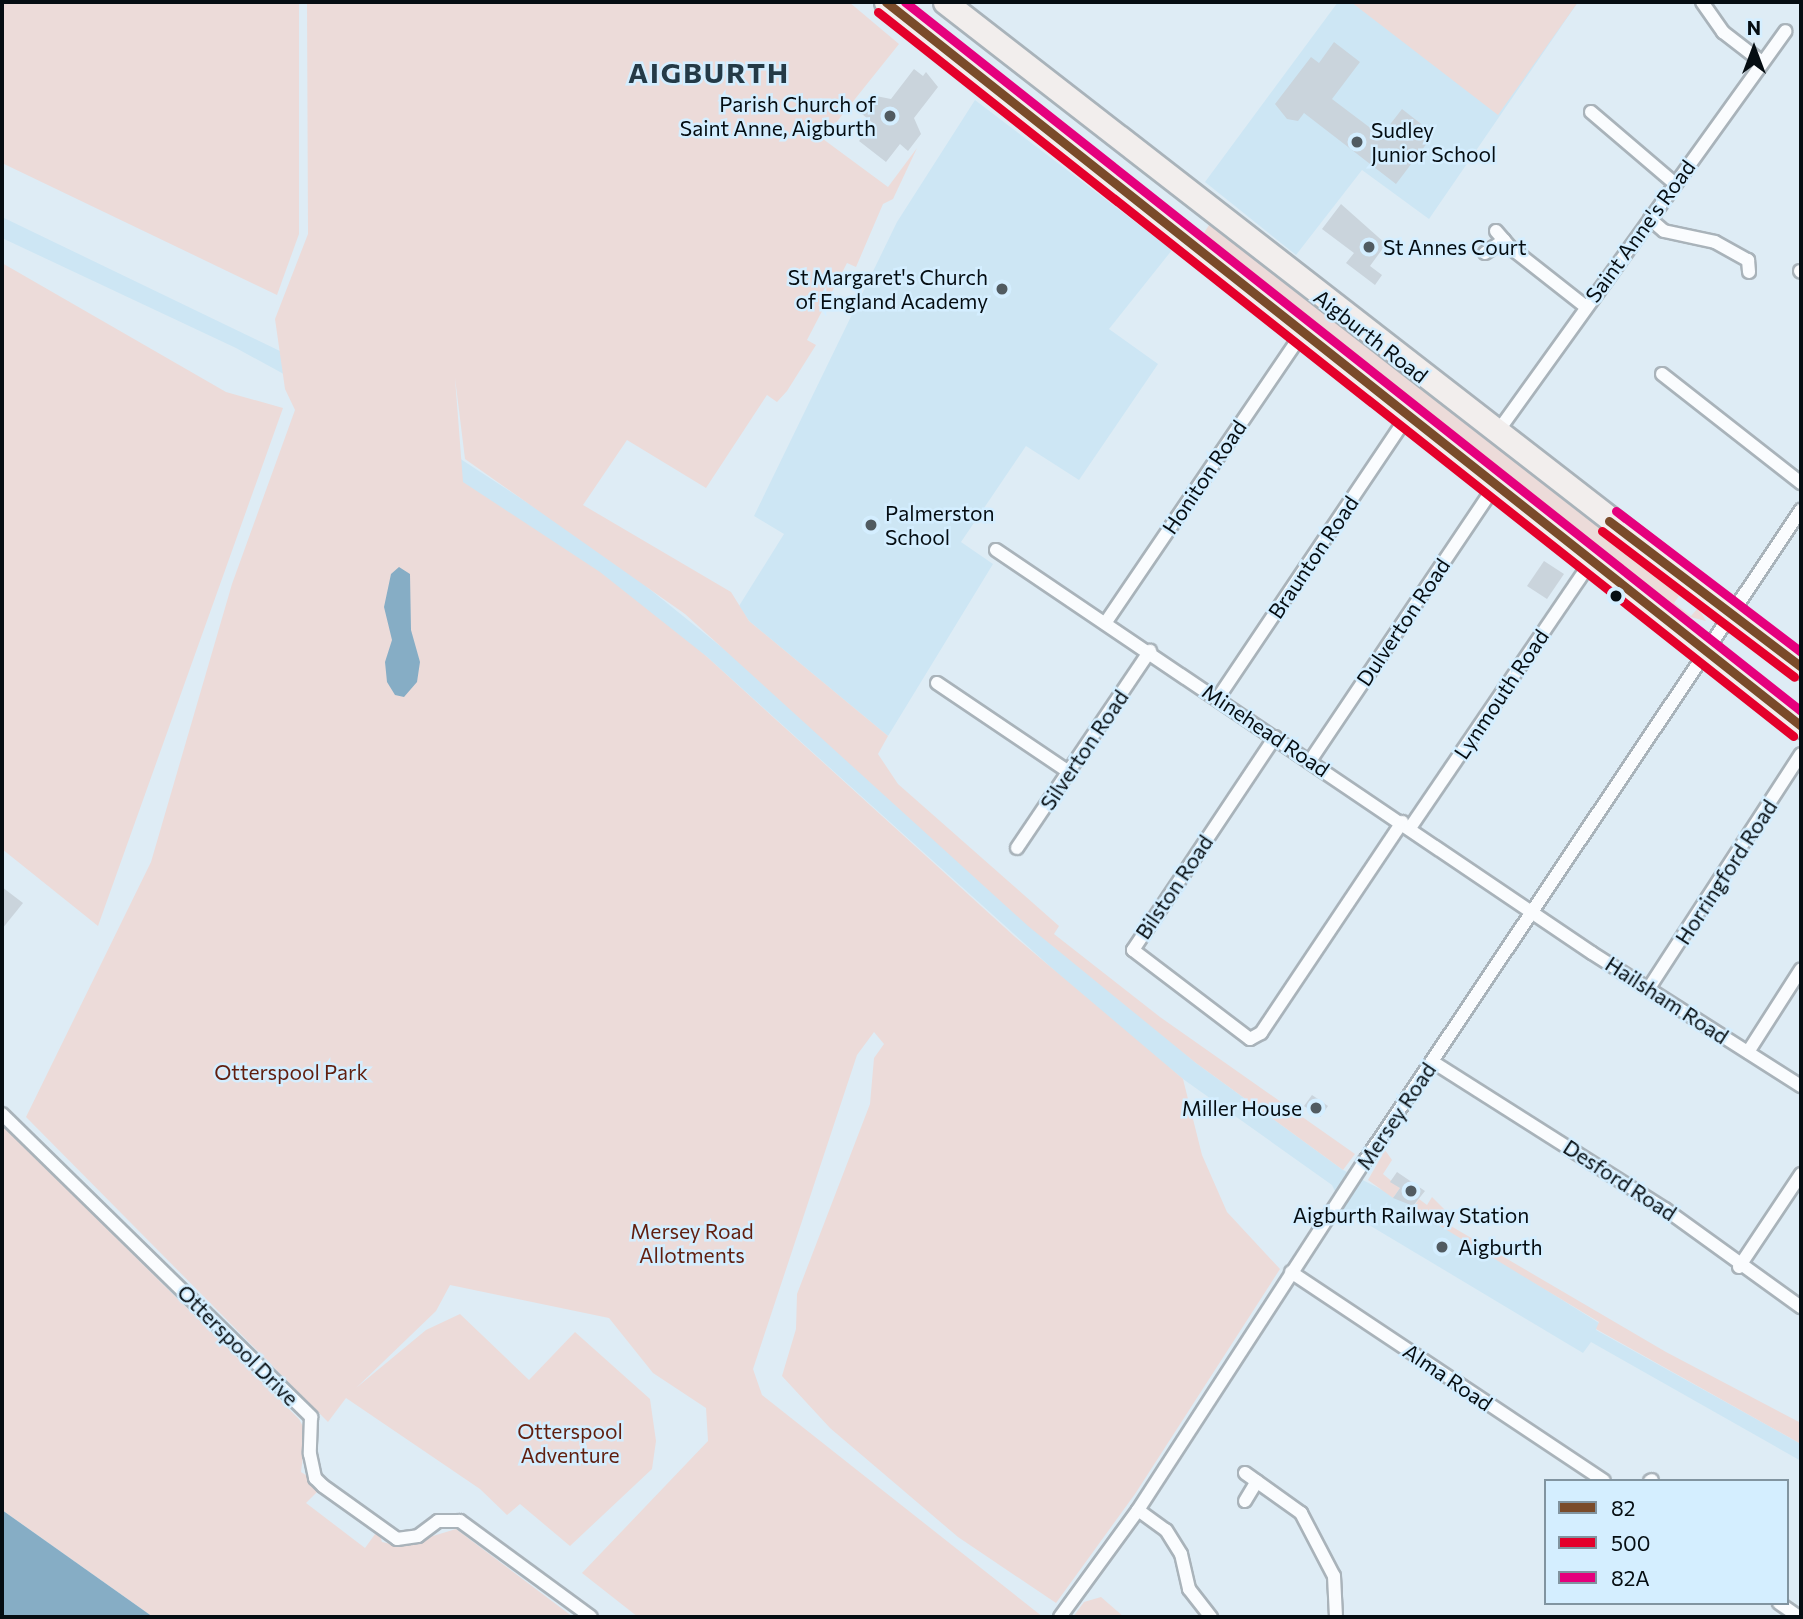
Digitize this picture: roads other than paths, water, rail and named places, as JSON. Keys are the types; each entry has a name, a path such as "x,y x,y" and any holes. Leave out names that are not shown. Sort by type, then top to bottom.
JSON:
{"highway":[{"name":"Aigburth Road","path":"886,2 1801,726"},
{"name":"Aigburth Road","path":"956,5 1496,434 1801,667"}],"street":[{"path":"1702,2 1723,32 1762,62"},
{"name":"Saint Anne's Road","path":"1496,434 1674,183 1786,31"},
{"path":"1591,112 1674,183"},
{"path":"1650,219 1664,232 1715,242 1748,260 1749,272"},
{"path":"1485,253 1500,235 1586,306"},
{"name":"Honiton Road","path":"1106,622 1303,332"},
{"path":"1662,374 1801,482"},
{"name":"Braunton Road","path":"1218,698 1408,415"},
{"name":"Dulverton Road","path":"1310,761 1497,484"},
{"name":"Mersey Road","path":"1060,1617 1138,1510 1334,1207 1534,913 1801,510"},
{"name":"Minehead Road","path":"996,550 1150,651 1534,913"},
{"name":"Lynmouth Road","path":"1250,1040 1261,1033 1592,560"},
{"name":"Silverton Road","path":"1017,848 1150,651"},
{"path":"937,683 1069,772"},
{"name":"Bilston Road","path":"1250,1040 1133,950 1275,737"},
{"name":"Horringford Road","path":"1649,988 1801,754"},
{"name":"Hailsham Road","path":"1534,913 1801,1086"},
{"path":"1748,1052 1801,970"},
{"name":"Desford Road","path":"1433,1062 1665,1209 1739,1267 1801,1307"},
{"name":"Otterspool Drive","path":"2,1114 311,1417 310,1454 315,1478 323,1486 397,1539 418,1536 438,1521 460,1521 591,1617"},
{"path":"1739,1267 1801,1174"},
{"name":"Alma Road","path":"1291,1272 1601,1479"},
{"path":"1245,1473 1301,1513 1334,1576 1336,1617"},
{"path":"1245,1501 1257,1481"},
{"path":"1138,1510 1166,1530 1181,1554 1189,1588 1210,1617"},
{"path":"1782,1605 1799,1617"}],"place":[{"name":"Parish Church of Saint Anne, Aigburth","path":"890,116"},
{"name":"Sudley Junior School","path":"1357,142"},
{"name":"St Annes Court","path":"1369,247"},
{"name":"St Margaret's Church of England Academy","path":"1002,289"},
{"name":"Palmerston School","path":"871,525"},
{"name":"Miller House","path":"1316,1108"},
{"name":"Aigburth Railway Station","path":"1411,1191"},
{"name":"Aigburth","path":"1442,1247"}],"district":[{"name":"AIGBURTH","path":"709,72"}],"park label":[{"name":"Otterspool Park","path":"291,1072"},
{"name":"Mersey Road Allotments","path":"692,1243"},
{"name":"Otterspool Adventure","path":"570,1443"}]}
